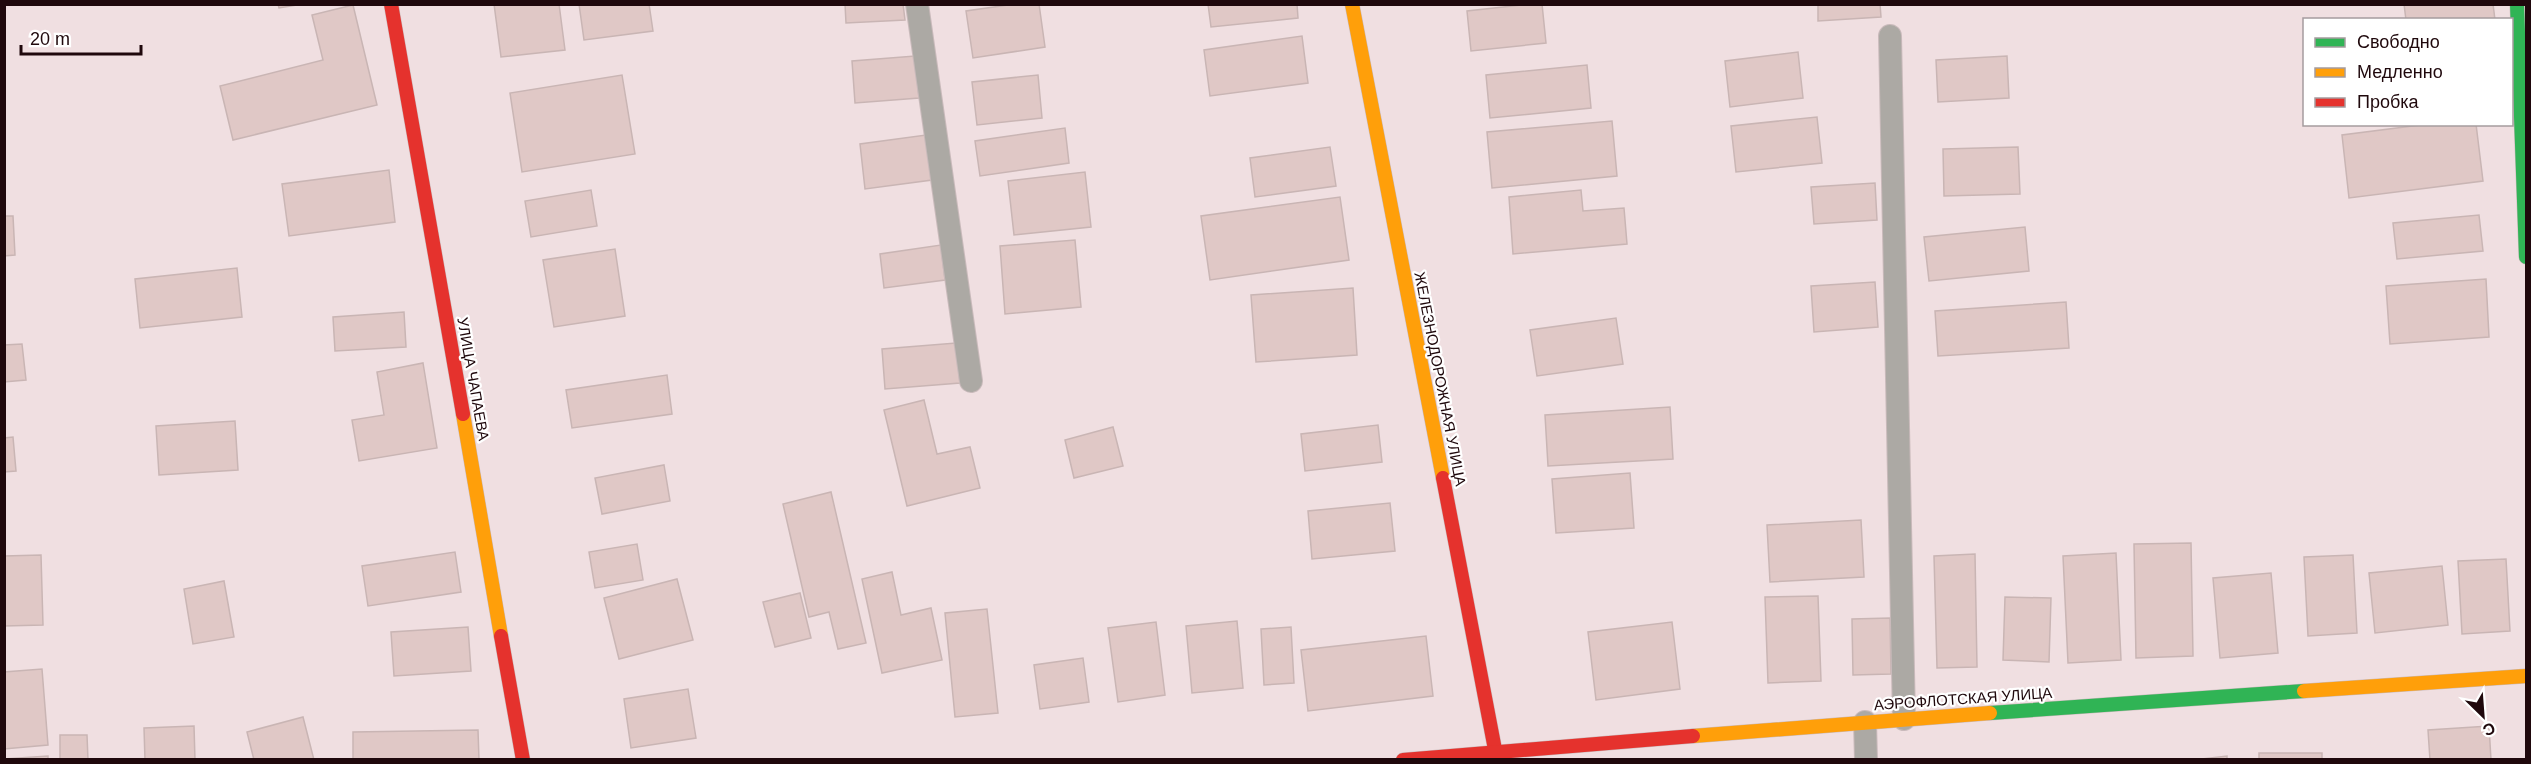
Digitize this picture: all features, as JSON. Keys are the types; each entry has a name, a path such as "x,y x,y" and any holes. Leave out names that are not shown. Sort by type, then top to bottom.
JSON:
{"street":[{"name":"УЛИЦА ЧАПАЕВА","path":"391,4 523,759"},
{"name":"ЖЕЛЕЗНОДОРОЖНАЯ УЛИЦА","path":"1352,4 1496,755"},
{"path":"2517,4 2526,257"},
{"name":"АЭРОФЛОТСКАЯ УЛИЦА","path":"1403,759 1496,755 1904,719 2526,676"}],"lane":[{"path":"917,4 971,381"},
{"path":"1890,36 1904,719"},
{"path":"1865,722 1866,759"}],"building":[{"path":"278,4 303,4 279,8"},
{"path":"494,4 559,4 565,50 501,57"},
{"path":"579,4 649,4 653,31 584,40"},
{"path":"845,4 903,4 905,20 846,23"},
{"path":"1015,4 1039,4 1045,47 973,58 966,11"},
{"path":"1208,4 1297,4 1298,18 1211,27"},
{"path":"1542,4 1546,43 1471,51 1467,11"},
{"path":"1818,4 1880,4 1881,17 1818,21"},
{"path":"2404,4 2493,4 2495,18 2406,18"},
{"path":"353,5 377,105 233,140 220,86 323,60 312,15"},
{"path":"1302,36 1308,83 1210,96 1204,50"},
{"path":"1798,52 1803,98 1730,107 1725,61"},
{"path":"915,56 919,98 855,103 852,61"},
{"path":"2007,56 2009,98 1938,102 1936,60"},
{"path":"1587,65 1591,108 1490,118 1486,75"},
{"path":"622,75 635,154 522,172 510,93"},
{"path":"1038,75 1042,118 977,125 972,82"},
{"path":"1817,117 1822,163 1736,172 1731,126"},
{"path":"1612,121 1617,176 1492,188 1487,132"},
{"path":"2412,126 2476,126 2483,181 2349,198 2342,135"},
{"path":"1065,128 1069,163 980,176 975,141"},
{"path":"926,135 932,180 865,189 860,144"},
{"path":"1330,147 1336,186 1255,197 1250,158"},
{"path":"2018,147 2020,194 1944,196 1943,149"},
{"path":"389,170 395,222 289,236 282,184"},
{"path":"1085,172 1091,227 1014,235 1008,181"},
{"path":"1875,183 1877,220 1814,224 1811,187"},
{"path":"591,190 597,226 531,237 525,201"},
{"path":"1581,190 1583,211 1624,208 1627,244 1513,254 1509,197"},
{"path":"1340,197 1349,260 1210,280 1201,216"},
{"path":"2479,215 2483,251 2397,259 2393,223"},
{"path":"4,216 13,216 15,255 4,256"},
{"path":"2025,227 2029,271 1929,281 1924,237"},
{"path":"1075,240 1081,307 1005,314 1000,246"},
{"path":"941,245 945,280 884,288 880,254"},
{"path":"615,249 625,316 554,327 543,260"},
{"path":"237,268 242,317 140,328 135,279"},
{"path":"2486,279 2489,337 2390,344 2386,286"},
{"path":"1875,282 1878,327 1814,332 1811,286"},
{"path":"1353,288 1357,355 1256,362 1251,295"},
{"path":"2066,302 2069,348 1938,356 1935,311"},
{"path":"404,312 406,347 335,351 333,317"},
{"path":"1616,318 1623,364 1537,376 1530,330"},
{"path":"956,343 960,383 885,389 882,349"},
{"path":"22,344 26,380 4,382 4,345"},
{"path":"423,363 437,448 359,461 352,420 384,415 377,372"},
{"path":"667,375 672,414 572,428 566,390"},
{"path":"924,400 937,454 970,447 980,488 907,506 884,410"},
{"path":"1670,407 1673,459 1548,466 1545,415"},
{"path":"235,421 238,470 159,475 156,426"},
{"path":"1378,425 1382,462 1305,471 1301,434"},
{"path":"1113,427 1123,466 1074,478 1065,440"},
{"path":"13,437 16,471 4,472 4,438"},
{"path":"664,465 670,501 602,514 595,478"},
{"path":"1630,473 1634,528 1556,533 1552,479"},
{"path":"831,492 866,643 838,649 829,612 809,617 783,504"},
{"path":"1390,503 1395,551 1312,559 1308,511"},
{"path":"1861,520 1864,577 1770,582 1767,525"},
{"path":"2191,543 2193,656 2136,658 2134,544"},
{"path":"637,544 643,580 595,588 589,552"},
{"path":"455,552 461,592 368,606 362,566"},
{"path":"2116,553 2121,660 2068,663 2063,556"},
{"path":"1975,554 1977,667 1937,668 1934,556"},
{"path":"41,555 43,625 4,626 4,556"},
{"path":"2353,555 2357,633 2308,636 2304,557"},
{"path":"2506,559 2510,631 2462,634 2458,561"},
{"path":"2442,566 2448,625 2375,633 2369,573"},
{"path":"892,572 901,615 931,608 942,660 882,673 862,579"},
{"path":"2271,573 2278,653 2220,658 2213,578"},
{"path":"677,579 693,640 619,659 604,598"},
{"path":"224,581 234,637 193,644 184,589"},
{"path":"800,593 811,638 775,647 763,602"},
{"path":"1818,596 1821,681 1768,683 1765,597"},
{"path":"2005,597 2051,598 2049,662 2003,660"},
{"path":"987,609 998,713 955,717 945,613"},
{"path":"1890,618 1891,674 1853,675 1852,619"},
{"path":"1237,621 1243,688 1192,693 1186,626"},
{"path":"1156,622 1165,695 1118,702 1108,628"},
{"path":"1672,622 1680,689 1596,700 1588,632"},
{"path":"468,627 471,671 394,676 391,632"},
{"path":"1291,627 1294,683 1264,685 1261,629"},
{"path":"1426,636 1433,696 1308,711 1301,650"},
{"path":"1083,658 1089,702 1040,709 1034,665"},
{"path":"42,669 48,745 4,749 4,672"},
{"path":"688,689 696,738 631,748 624,699"},
{"path":"303,717 314,760 254,760 247,732"},
{"path":"194,726 195,760 145,760 144,728"},
{"path":"2489,726 2491,760 2430,760 2428,730"},
{"path":"478,730 479,760 353,760 353,732"},
{"path":"60,735 87,735 88,760 60,760"},
{"path":"2259,753 2322,753 2322,760 2259,760"},
{"path":"48,756 48,760 4,760 4,759"},
{"path":"2227,756 2227,760 2193,760"}],"traffic: fast":[{"path":"2517,4 2526,257"},
{"path":"1990,713 2304,691"}],"traffic: slow":[{"path":"1352,4 1443,478"},
{"path":"463,414 501,636"},
{"path":"2304,691 2526,676"},
{"path":"1693,736 1990,713"}],"traffic: jam":[{"path":"391,4 463,414"},
{"path":"1443,478 1497,760"},
{"path":"501,636 523,760"},
{"path":"1403,760 1693,736"}]}
